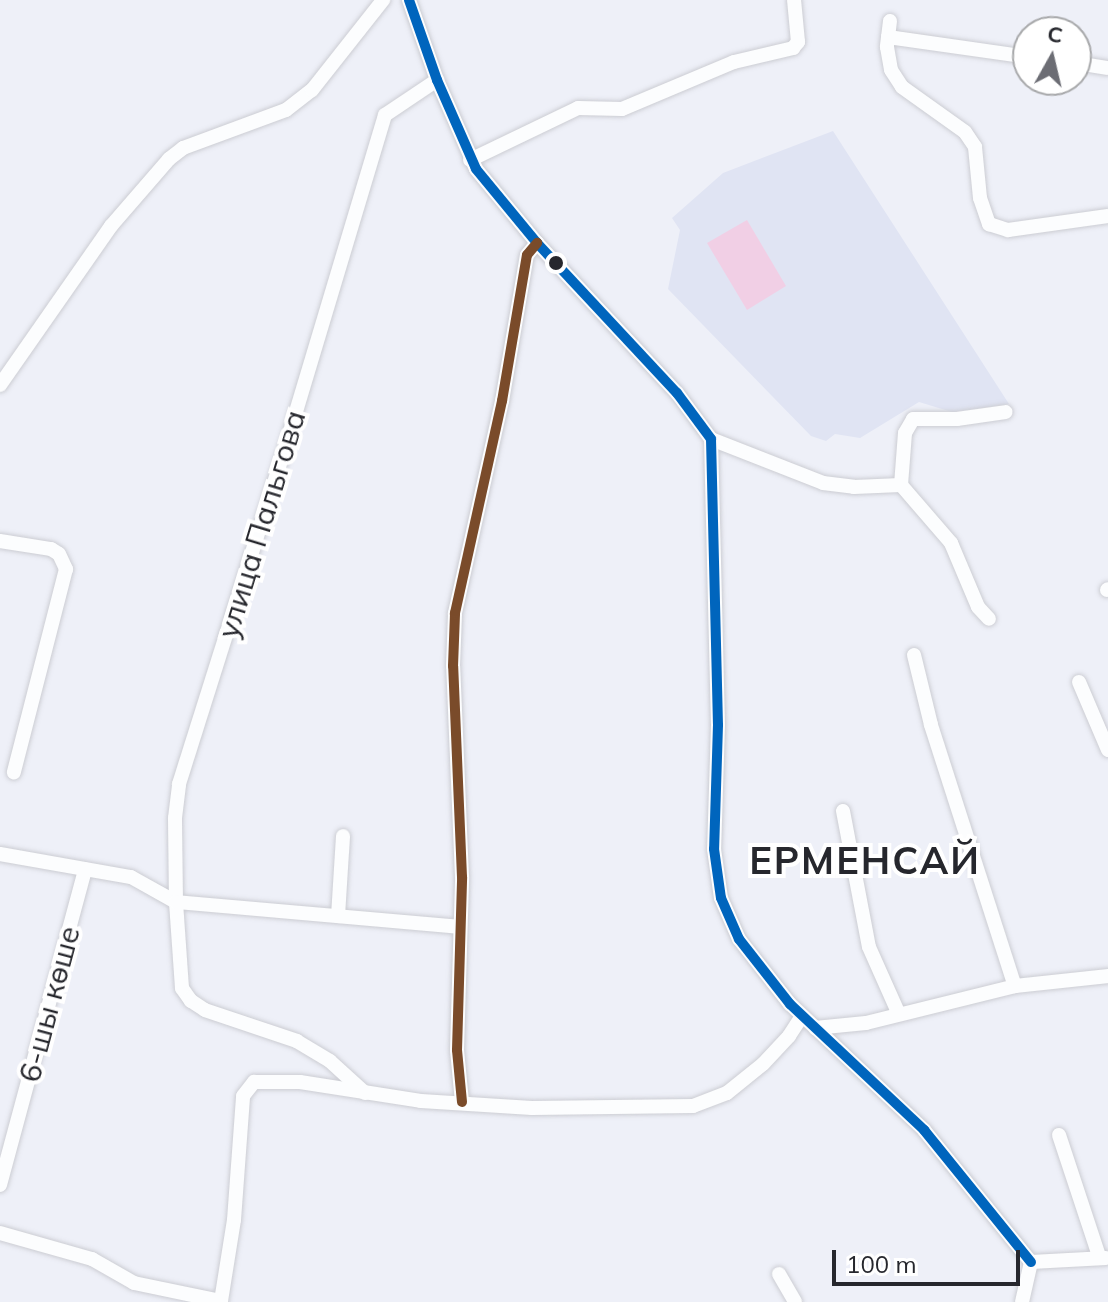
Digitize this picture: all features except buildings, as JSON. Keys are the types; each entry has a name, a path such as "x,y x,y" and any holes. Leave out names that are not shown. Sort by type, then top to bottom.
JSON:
{"street":[{"path":"0,385 108,230 169,159 183,148 286,110 312,90 383,0"},
{"path":"409,0 470,160 537,243 677,393 711,439 823,483 854,487 901,485"},
{"path":"470,160 578,108 622,109 734,62 793,48 798,42 794,0"},
{"path":"890,21 891,70 902,87 965,132 975,147 980,198 989,224 1008,230 1108,216"},
{"path":"888,37 1012,55"},
{"name":"улица Пальгова","path":"365,1093 330,1061 297,1041 205,1010 191,1001 182,988 176,902 175,818 179,784 385,115 437,80"},
{"path":"462,1102 457,1050 462,877 453,666 455,613 502,401 527,255 537,243"},
{"path":"989,619 978,607 951,543 901,485 905,433 913,419 957,419 1006,412"},
{"path":"711,439 718,725 712,818 721,898 739,939 802,1016 924,1130 1031,1262"},
{"path":"0,541 51,549 59,554 66,569 14,772"},
{"path":"914,655 931,725 1015,986"},
{"path":"1079,682 1108,750"},
{"path":"843,811 869,947 898,1012"},
{"path":"338,916 343,836"},
{"path":"0,854 131,877 176,902 460,927"},
{"name":"6-шы көше","path":"0,1185 85,869"},
{"path":"815,1028 866,1023 898,1012 1015,986 1108,976"},
{"path":"0,1233 92,1259 134,1283 221,1301 234,1220 243,1096 254,1082 421,1101 532,1108 693,1106 727,1093 763,1064 802,1016"},
{"path":"1031,1262 1104,1257 1059,1135"},
{"path":"1022,1302 1031,1262"},
{"path":"779,1274 795,1302"}],"shaded area":[{"path":"833,131 1009,404 952,412 919,402 860,438 835,434 826,441 811,436 668,289 680,230 672,218 723,173"},
{"path":"747,220 786,286 747,310 707,243"}],"transit line":[{"path":"409,0 437,80 476,169 537,243 677,393 711,439 718,725 714,849 721,898 739,939 790,1004 924,1130 1031,1262"},
{"path":"462,1102 457,1050 462,877 453,666 455,613 502,401 527,255 537,243"}],"district":[{"name":"ЕРМЕНСАЙ","path":"865,861"}]}
